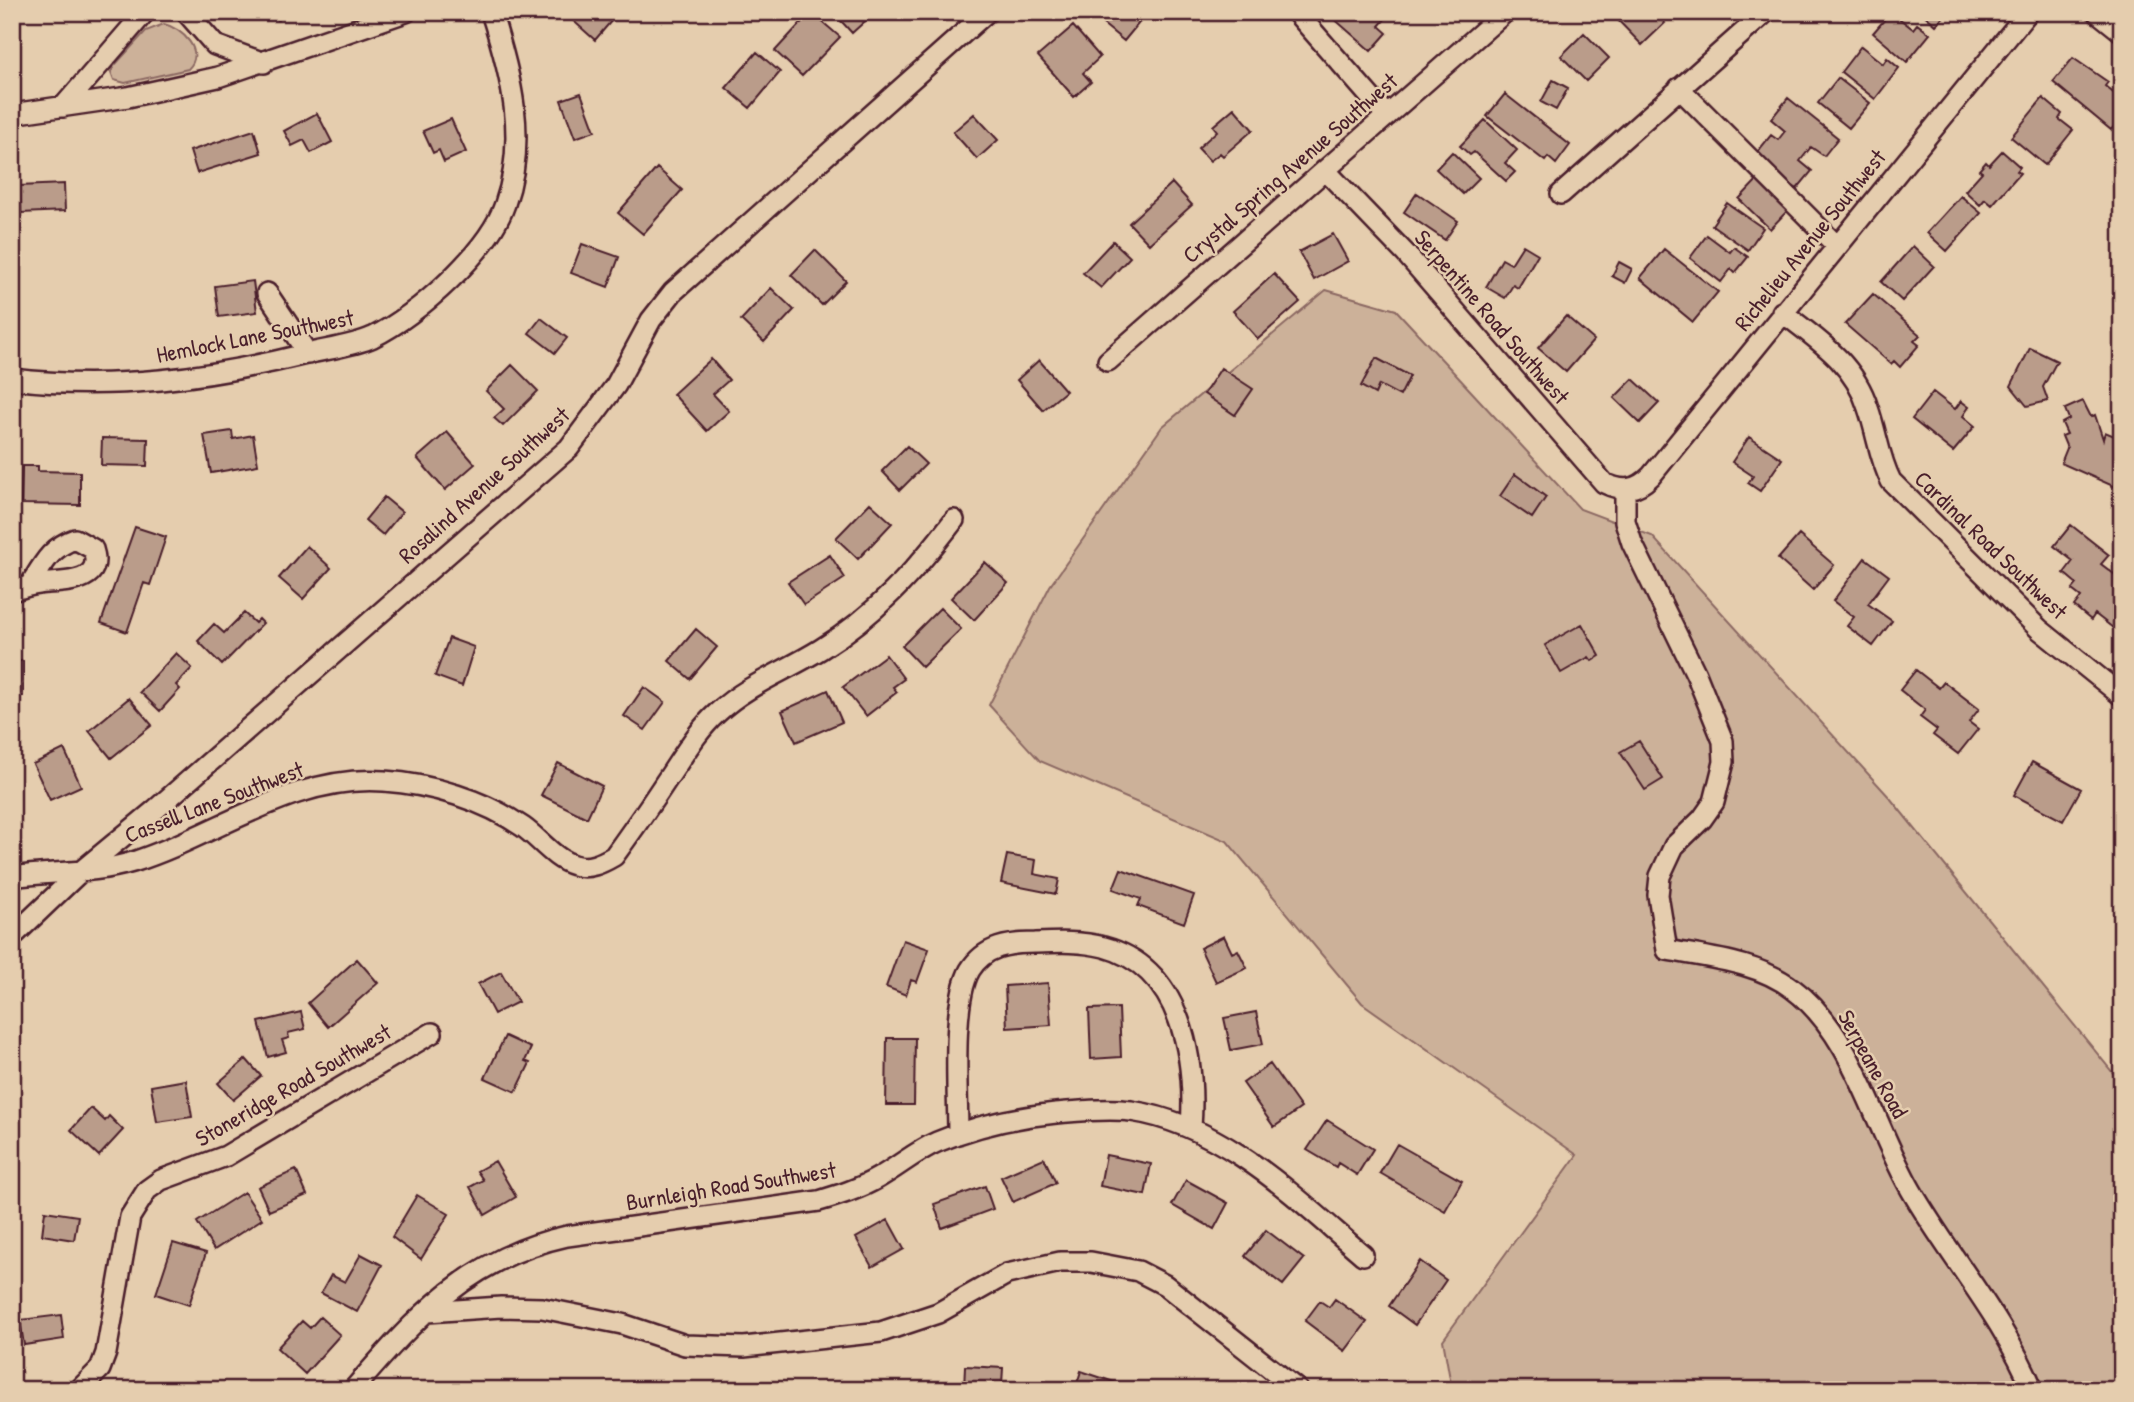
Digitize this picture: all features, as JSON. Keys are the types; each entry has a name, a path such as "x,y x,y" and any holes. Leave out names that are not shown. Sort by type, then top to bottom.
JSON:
{"street":[{"path":"63,107 145,12"},
{"path":"186,12 215,45 264,63"},
{"path":"12,114 141,94 264,63 406,12"},
{"name":"Hemlock Lane Southwest","path":"12,379 94,384 153,382 194,377 371,338 404,318 461,268 505,206 517,139 516,105 510,72 491,12"},
{"name":"Rosalind Avenue Southwest","path":"12,937 80,872 155,810 569,448 616,386 651,320 673,292 987,12"},
{"path":"1296,12 1387,116"},
{"name":"Crystal Spring Avenue Southwest","path":"1108,361 1505,12"},
{"path":"1561,194 1766,12"},
{"name":"Richelieu Avenue Southwest","path":"1625,490 1643,484 1651,476 2028,12"},
{"path":"2097,12 2122,32"},
{"path":"1679,88 1837,246"},
{"name":"Serpentine Road Southwest","path":"1325,170 1406,254 1604,483 1625,490"},
{"path":"267,293 308,354"},
{"name":"Cardinal Road Southwest","path":"1782,312 1838,355 1850,369 1865,399 1882,463 1891,481 2039,629 2122,696"},
{"name":"Serpeane Road","path":"1625,490 1625,521 1632,543 1696,674 1723,741 1724,762 1714,802 1702,819 1674,846 1660,876 1658,895 1668,950 1752,967 1795,990 1816,1011 1861,1084 1910,1189 2007,1336 2033,1390"},
{"name":"Cassell Lane Southwest","path":"12,877 108,869 137,860 235,816 316,788 369,779 416,785 480,804 506,816 530,832 561,859 580,866 602,863 614,856 694,739 715,715 739,695 820,650 855,627 905,580 954,520"},
{"path":"958,1134 957,1062 966,980 982,957 992,949 1013,943 1079,942 1098,946 1132,960 1151,974 1166,992 1185,1038 1191,1069 1191,1128"},
{"name":"Stoneridge Road Southwest","path":"79,1390 100,1369 106,1353 130,1217 147,1190 161,1180 238,1150 432,1033"},
{"name":"Burnleigh Road Southwest","path":"353,1390 427,1312 471,1275 497,1258 531,1244 568,1236 818,1201 876,1179 934,1143 958,1134 988,1124 1082,1111 1129,1111 1191,1128 1246,1160 1363,1255"},
{"path":"427,1312 501,1307 542,1308 609,1320 685,1345 744,1347 880,1332 938,1312 1007,1274 1060,1262 1091,1262 1138,1271 1165,1285 1298,1390"}],"shaded area":[{"path":"164,24 178,30 190,42 194,55 188,69 125,83 114,80 111,72 114,66 146,31"},
{"path":"1326,290 1396,310 1580,509 1652,536 1890,798 2122,1084 2122,1390 1452,1390 1443,1340 1577,1155 1362,1003 1227,841 1040,761 989,705 1050,586 1162,427"}],"building":[{"path":"271,12 285,12 278,20"},
{"path":"573,12 619,12 595,40 569,17"},
{"path":"811,12 840,37 802,76 775,51"},
{"path":"833,12 875,12 852,33"},
{"path":"1095,12 1148,12 1124,41 1092,15"},
{"path":"1336,12 1379,12 1386,18 1379,26 1387,33 1371,51 1332,17"},
{"path":"1610,12 1654,12 1665,23 1642,45"},
{"path":"1891,12 1913,29 1917,24 1930,34 1907,62 1873,33"},
{"path":"1921,12 1948,12 1936,25"},
{"path":"1073,26 1100,57 1083,73 1091,82 1074,97 1038,56"},
{"path":"1584,33 1609,58 1586,81 1561,56"},
{"path":"1861,46 1883,64 1887,58 1899,68 1875,99 1841,72"},
{"path":"757,52 780,72 750,108 726,88"},
{"path":"2073,58 2108,82 2105,86 2122,100 2122,117 2111,130 2053,82"},
{"path":"1838,78 1870,103 1849,128 1818,103"},
{"path":"1553,80 1568,88 1556,110 1541,102"},
{"path":"581,93 595,131 575,138 561,100"},
{"path":"1505,94 1570,145 1556,164 1548,157 1545,161 1487,116"},
{"path":"1788,98 1838,138 1824,156 1811,147 1800,161 1812,171 1797,189 1754,156 1771,135 1778,140 1785,131 1771,119"},
{"path":"2043,98 2062,114 2059,119 2073,130 2045,165 2011,137"},
{"path":"1234,108 1253,130 1223,156 1220,153 1210,161 1198,148 1217,131 1213,126"},
{"path":"317,113 332,142 311,153 304,140 292,146 284,131"},
{"path":"974,114 998,140 977,159 953,132"},
{"path":"451,119 466,152 444,162 439,150 433,153 423,131"},
{"path":"1485,120 1517,150 1505,163 1515,172 1506,181 1474,152 1470,155 1460,146"},
{"path":"254,130 261,153 197,173 190,151"},
{"path":"2002,151 2020,167 2017,171 2020,173 1992,205 1985,199 1980,205 1965,191 1982,172 1979,170 1986,162 1989,165"},
{"path":"1452,152 1479,178 1463,194 1436,169"},
{"path":"657,168 682,190 643,234 618,213"},
{"path":"1759,178 1790,208 1770,229 1739,199"},
{"path":"1172,183 1192,205 1149,244 1129,223"},
{"path":"64,184 65,211 21,213 19,186"},
{"path":"1417,193 1458,221 1445,240 1404,212"},
{"path":"1961,196 1981,213 1947,251 1927,233"},
{"path":"1727,203 1763,228 1748,250 1712,225"},
{"path":"1333,234 1348,261 1314,280 1299,252"},
{"path":"1707,235 1730,252 1734,247 1748,257 1735,273 1731,269 1721,282 1690,258"},
{"path":"1113,241 1130,257 1101,288 1083,273"},
{"path":"582,244 619,257 608,287 571,273"},
{"path":"1523,245 1538,254 1518,288 1513,285 1505,298 1486,287 1502,259 1511,264"},
{"path":"1913,246 1934,266 1902,301 1881,282"},
{"path":"1664,249 1718,292 1693,322 1640,278"},
{"path":"815,250 846,281 822,305 791,275"},
{"path":"1619,262 1632,269 1625,283 1612,276"},
{"path":"1274,274 1300,302 1258,339 1233,311"},
{"path":"253,281 257,312 219,317 215,286"},
{"path":"771,288 794,310 764,342 741,320"},
{"path":"1873,294 1920,335 1914,341 1919,345 1900,367 1894,361 1891,364 1845,324"},
{"path":"1566,316 1594,340 1566,372 1538,348"},
{"path":"541,318 567,338 555,353 529,333"},
{"path":"2030,348 2057,361 2043,387 2048,401 2027,406 2011,386"},
{"path":"1376,358 1410,376 1400,396 1379,385 1375,394 1361,386"},
{"path":"711,359 729,380 713,394 729,411 707,431 673,394"},
{"path":"1039,360 1066,391 1043,410 1017,380"},
{"path":"512,365 538,391 503,426 494,418 504,409 486,391"},
{"path":"1221,368 1253,389 1235,415 1204,394"},
{"path":"1633,379 1659,403 1640,423 1614,398"},
{"path":"1933,392 1955,409 1961,401 1969,407 1963,416 1975,426 1953,452 1912,419"},
{"path":"2083,401 2091,417 2095,415 2103,439 2105,432 2122,439 2122,490 2061,463 2067,448 2062,436 2067,434 2062,423 2069,419 2065,409"},
{"path":"232,431 233,439 253,435 258,465 211,473 204,435"},
{"path":"447,432 475,464 445,490 417,458"},
{"path":"1749,437 1782,459 1760,491 1748,483 1753,476 1732,462"},
{"path":"102,438 148,439 147,466 101,465"},
{"path":"907,446 926,464 900,490 882,471"},
{"path":"22,466 38,466 38,471 80,472 80,505 21,504"},
{"path":"1515,474 1546,497 1532,518 1500,496"},
{"path":"384,497 402,512 383,535 365,520"},
{"path":"870,503 892,523 858,559 836,538"},
{"path":"2071,525 2109,555 2101,564 2122,580 2122,589 2116,597 2122,602 2122,635 2095,614 2091,620 2074,606 2081,597 2072,590 2077,584 2064,573 2073,561 2054,546"},
{"path":"135,527 166,537 150,585 144,583 127,632 101,623"},
{"path":"1799,535 1834,565 1813,590 1778,559"},
{"path":"307,546 331,568 303,599 279,578"},
{"path":"830,555 845,578 804,605 788,582"},
{"path":"1865,558 1889,576 1868,604 1892,621 1873,646 1847,626 1854,617 1833,601"},
{"path":"985,562 1008,583 974,620 951,598"},
{"path":"940,608 961,629 922,667 902,646"},
{"path":"244,613 255,623 259,619 263,623 222,665 198,641 214,624 224,633"},
{"path":"1582,624 1600,656 1592,661 1589,657 1561,673 1545,645"},
{"path":"696,629 717,647 690,679 669,661"},
{"path":"449,638 474,647 462,686 435,676"},
{"path":"176,653 192,668 176,685 180,689 160,711 140,692"},
{"path":"886,655 904,679 893,687 897,692 866,716 843,687"},
{"path":"12,661 23,661 23,696 12,696"},
{"path":"1916,670 1939,688 1944,682 1979,709 1969,722 1978,729 1958,754 1933,735 1937,730 1920,717 1925,710 1900,690"},
{"path":"644,687 665,702 645,730 624,716"},
{"path":"828,690 842,722 796,742 782,711"},
{"path":"129,698 152,725 111,758 89,731"},
{"path":"1639,741 1663,779 1645,790 1620,752"},
{"path":"64,749 81,786 50,800 33,764"},
{"path":"2032,762 2081,789 2063,821 2014,795"},
{"path":"558,763 602,786 587,818 541,795"},
{"path":"1007,855 1036,860 1034,874 1059,879 1056,894 1001,883"},
{"path":"1121,869 1194,895 1184,923 1138,906 1141,899 1113,889"},
{"path":"1224,936 1232,953 1238,950 1247,968 1216,982 1200,948"},
{"path":"903,940 929,949 917,982 911,980 906,995 886,987"},
{"path":"357,959 378,983 328,1027 308,1003"},
{"path":"501,972 518,1002 494,1014 478,984"},
{"path":"1048,983 1051,1025 1007,1028 1005,986"},
{"path":"1119,1008 1121,1057 1091,1059 1089,1009"},
{"path":"301,1012 305,1029 288,1033 289,1038 282,1040 286,1052 268,1057 259,1022"},
{"path":"1256,1012 1263,1044 1231,1050 1224,1018"},
{"path":"505,1036 531,1048 525,1061 530,1063 516,1092 485,1078"},
{"path":"887,1038 915,1038 914,1105 886,1105"},
{"path":"246,1059 261,1076 233,1100 218,1083"},
{"path":"1270,1064 1301,1108 1274,1127 1243,1083"},
{"path":"186,1080 192,1117 157,1122 151,1086"},
{"path":"91,1108 105,1121 109,1116 123,1130 99,1156 71,1130"},
{"path":"1327,1120 1373,1149 1357,1175 1338,1163 1336,1167 1307,1150"},
{"path":"1397,1144 1462,1181 1445,1211 1380,1173"},
{"path":"1106,1155 1151,1164 1145,1195 1100,1186"},
{"path":"1044,1158 1056,1183 1013,1202 1001,1177"},
{"path":"495,1161 516,1197 485,1215 470,1187 483,1180 477,1171"},
{"path":"296,1170 307,1195 269,1211 258,1187"},
{"path":"1186,1180 1228,1203 1214,1229 1172,1205"},
{"path":"985,1186 993,1209 942,1228 934,1204"},
{"path":"244,1192 262,1219 214,1250 197,1222"},
{"path":"417,1195 449,1214 421,1259 392,1237"},
{"path":"45,1211 78,1216 74,1240 42,1235"},
{"path":"888,1220 904,1249 872,1267 856,1238"},
{"path":"1266,1230 1304,1259 1283,1285 1245,1256"},
{"path":"173,1243 206,1253 189,1305 156,1294"},
{"path":"361,1254 382,1265 357,1312 321,1293 331,1275 345,1282"},
{"path":"1420,1261 1446,1280 1415,1325 1389,1306"},
{"path":"1335,1299 1367,1322 1345,1351 1305,1321 1320,1301 1329,1307"},
{"path":"61,1315 64,1339 24,1345 20,1320"},
{"path":"320,1317 340,1335 305,1374 277,1348 302,1321 310,1328"},
{"path":"965,1366 1003,1368 1002,1384 1021,1385 1021,1390 964,1390"},
{"path":"1081,1371 1123,1385 1122,1390 1075,1390"}]}
